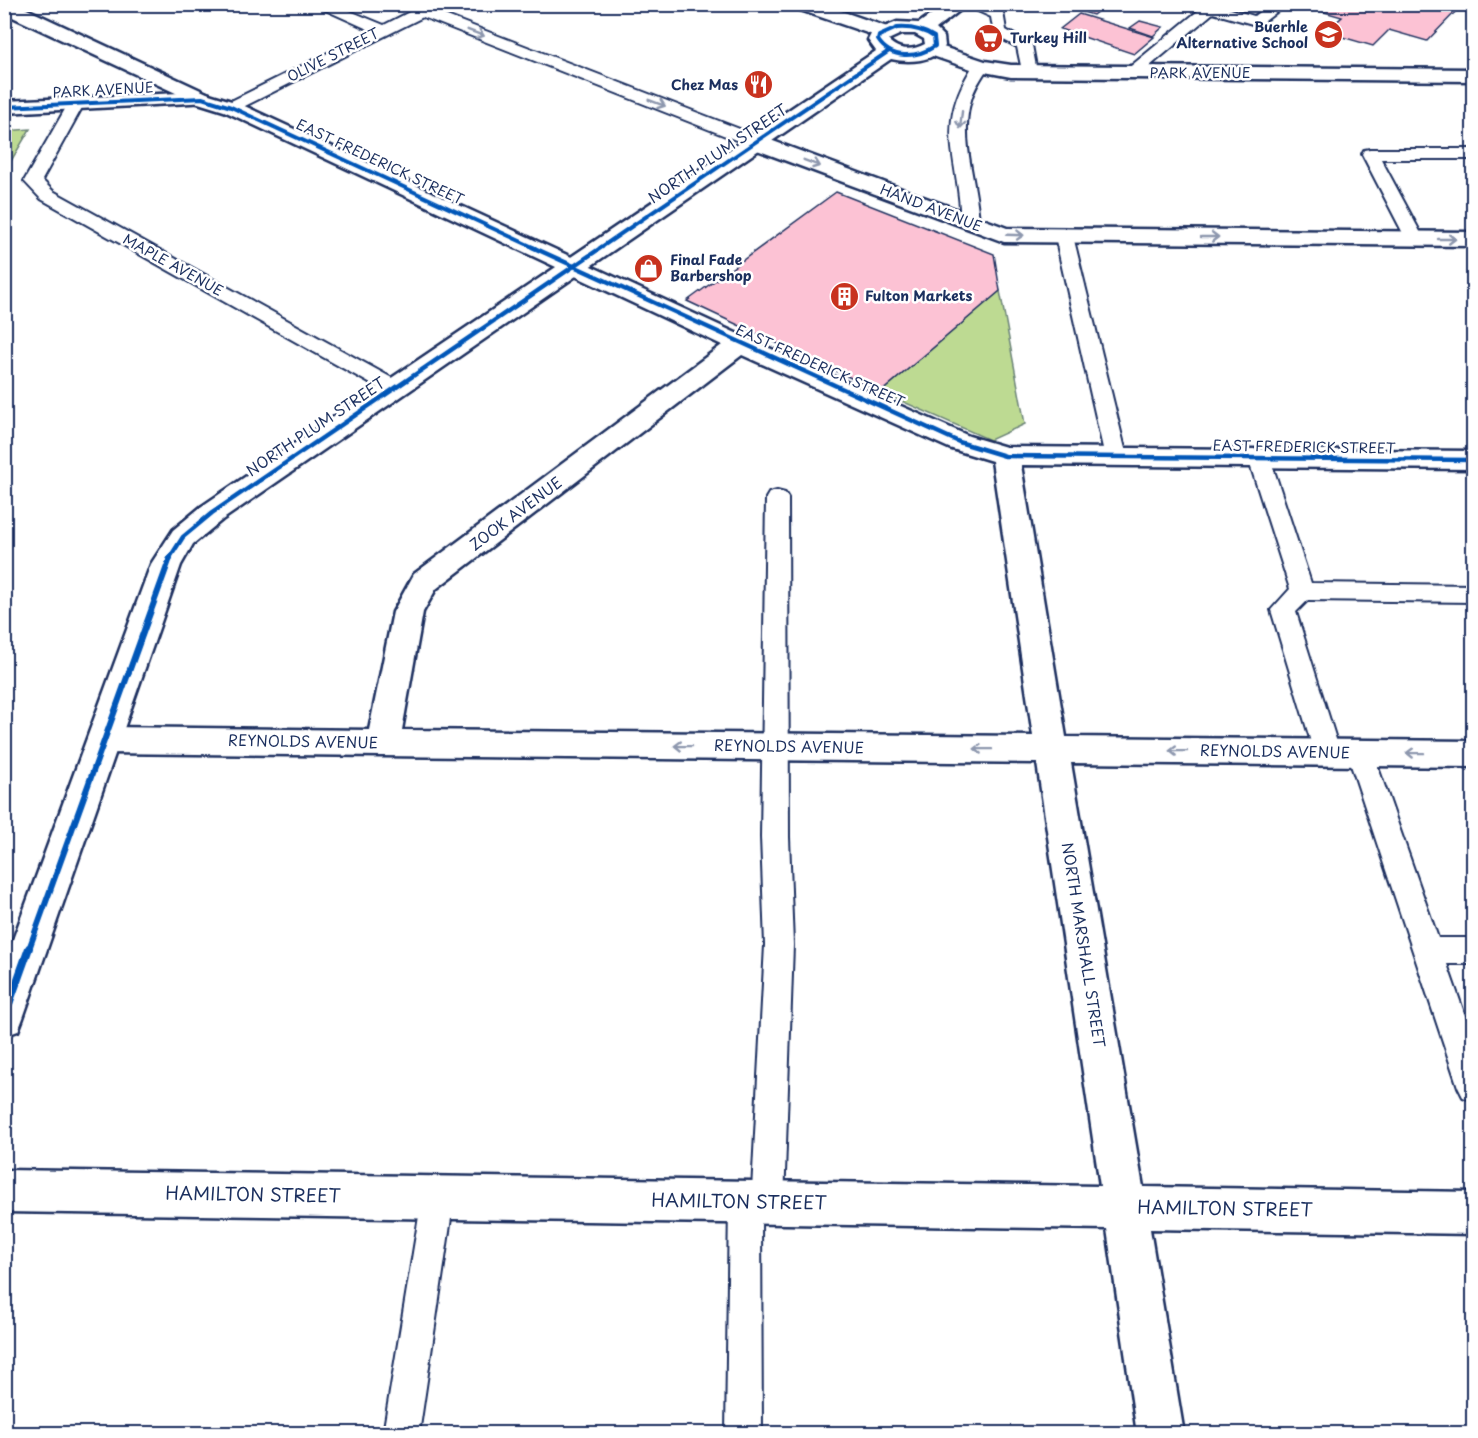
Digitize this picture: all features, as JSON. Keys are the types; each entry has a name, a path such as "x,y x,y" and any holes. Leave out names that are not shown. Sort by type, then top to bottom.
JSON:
{"street":[{"path":"801,4 886,41 916,54 931,49 936,41 929,33 922,30 897,28 886,41"},
{"path":"922,30 959,4"},
{"name":"EAST FREDERICK STREET","path":"4,6 202,98 231,107 575,265 740,344 958,442 1005,456 1473,460"},
{"name":"NORTH PLUM STREET","path":"4,1018 166,564 183,537 212,513 757,142 886,41"},
{"name":"PARK AVENUE","path":"931,49 981,66 1029,72 1473,75"},
{"name":"PARK AVENUE","path":"4,107 202,98"},
{"name":"HAND AVENUE","path":"757,142 1004,235 1473,239"},
{"name":"ZOOK AVENUE","path":"383,743 408,612 426,582 740,344"},
{"name":"NORTH MARSHALL STREET","path":"1005,456 1161,1434"},
{"name":"REYNOLDS AVENUE","path":"104,740 1473,754"},
{"name":"HAMILTON STREET","path":"4,1191 1473,1213"}],"lane":[{"path":"319,4 383,30"},
{"path":"969,4 998,15 999,32 1024,45 1029,72"},
{"path":"1132,73 1207,8 1256,21 1280,4"},
{"name":"OLIVE STREET","path":"231,107 428,8"},
{"name":"HAND AVENUE","path":"428,8 757,142"},
{"path":"970,222 970,199 958,143 963,99 981,66"},
{"name":"MAPLE AVENUE","path":"76,104 33,181 47,195 394,388"},
{"path":"1415,239 1370,154 1473,154"},
{"path":"1064,236 1116,457"},
{"path":"1259,458 1302,591"},
{"path":"744,1434 756,1202 779,945 776,837 777,498"},
{"path":"1327,752 1283,610 1302,591 1473,594"},
{"path":"1360,753 1473,1087"},
{"path":"1427,951 1473,951"},
{"path":"401,1434 438,1198"}],"green space":[{"path":"30,129 5,171 5,131"},
{"path":"1000,291 1025,424 990,440 881,392"}],"building":[{"path":"1070,4 1107,4 1093,15 1066,7"},
{"path":"1457,4 1461,6 1427,41 1389,30 1373,46 1325,32 1342,17 1300,5"},
{"path":"1079,14 1154,37 1134,54 1060,29"},
{"path":"1140,21 1163,27 1153,36 1130,28"},
{"name":"Fulton Markets","path":"836,192 994,254 1000,291 881,392 687,301"}],"cycle path":[{"path":"897,28 921,30 934,37 935,46 913,55 888,51 878,40 879,36 897,28"},
{"path":"4,1018 166,564 183,537 212,513 889,51"},
{"path":"4,107 202,98 231,107 740,344 959,442 1005,456 1474,460"}],"place":[{"name":"Buerhle Alternative School","path":"1329,35"},
{"name":"Turkey Hill","path":"989,38"},
{"name":"Chez Mas","path":"759,85"},
{"name":"Final Fade Barbershop","path":"649,268"},
{"name":"Fulton Markets","path":"844,296"}]}
